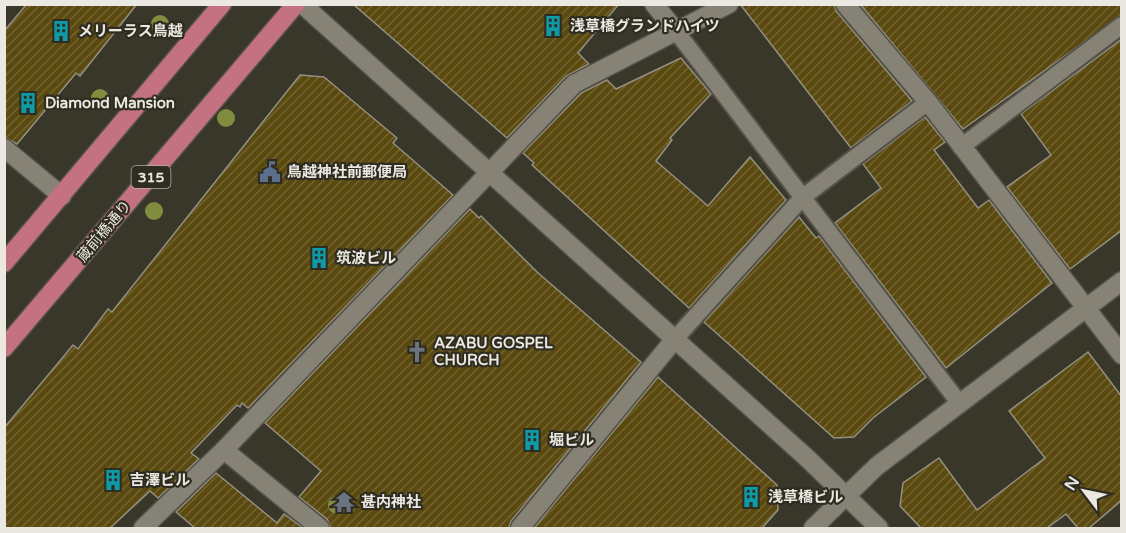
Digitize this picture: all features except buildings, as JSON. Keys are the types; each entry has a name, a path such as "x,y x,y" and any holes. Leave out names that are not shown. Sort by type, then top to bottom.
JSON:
{"main road":[{"path":"4,263 222,4"},
{"name":"蔵前橋通り","path":"4,348 297,4"}],"street":[{"path":"302,4 879,528"},
{"path":"654,4 676,31"},
{"path":"143,528 224,450 574,84 729,4"},
{"path":"845,4 927,102 1122,355"},
{"path":"4,148 62,196"},
{"path":"813,528 877,466 1122,281"},
{"path":"520,528 674,340"},
{"path":"224,450 320,528"}],"lane":[{"path":"961,147 1122,25"},
{"path":"676,31 960,404"},
{"path":"674,340 803,197 927,102"}],"place":[{"name":"浅草橋グランドハイツ","path":"553,26"},
{"name":"メリーラス鳥越","path":"61,31"},
{"name":"Diamond Mansion","path":"28,103"},
{"name":"鳥越神社前郵便局","path":"270,172"},
{"name":"筑波ビル","path":"319,258"},
{"name":"AZABU GOSPEL CHURCH","path":"417,352"},
{"name":"堀ビル","path":"532,440"},
{"name":"吉澤ビル","path":"113,480"},
{"name":"浅草橋ビル","path":"751,497"},
{"name":"甚内神社","path":"344,502"}]}
